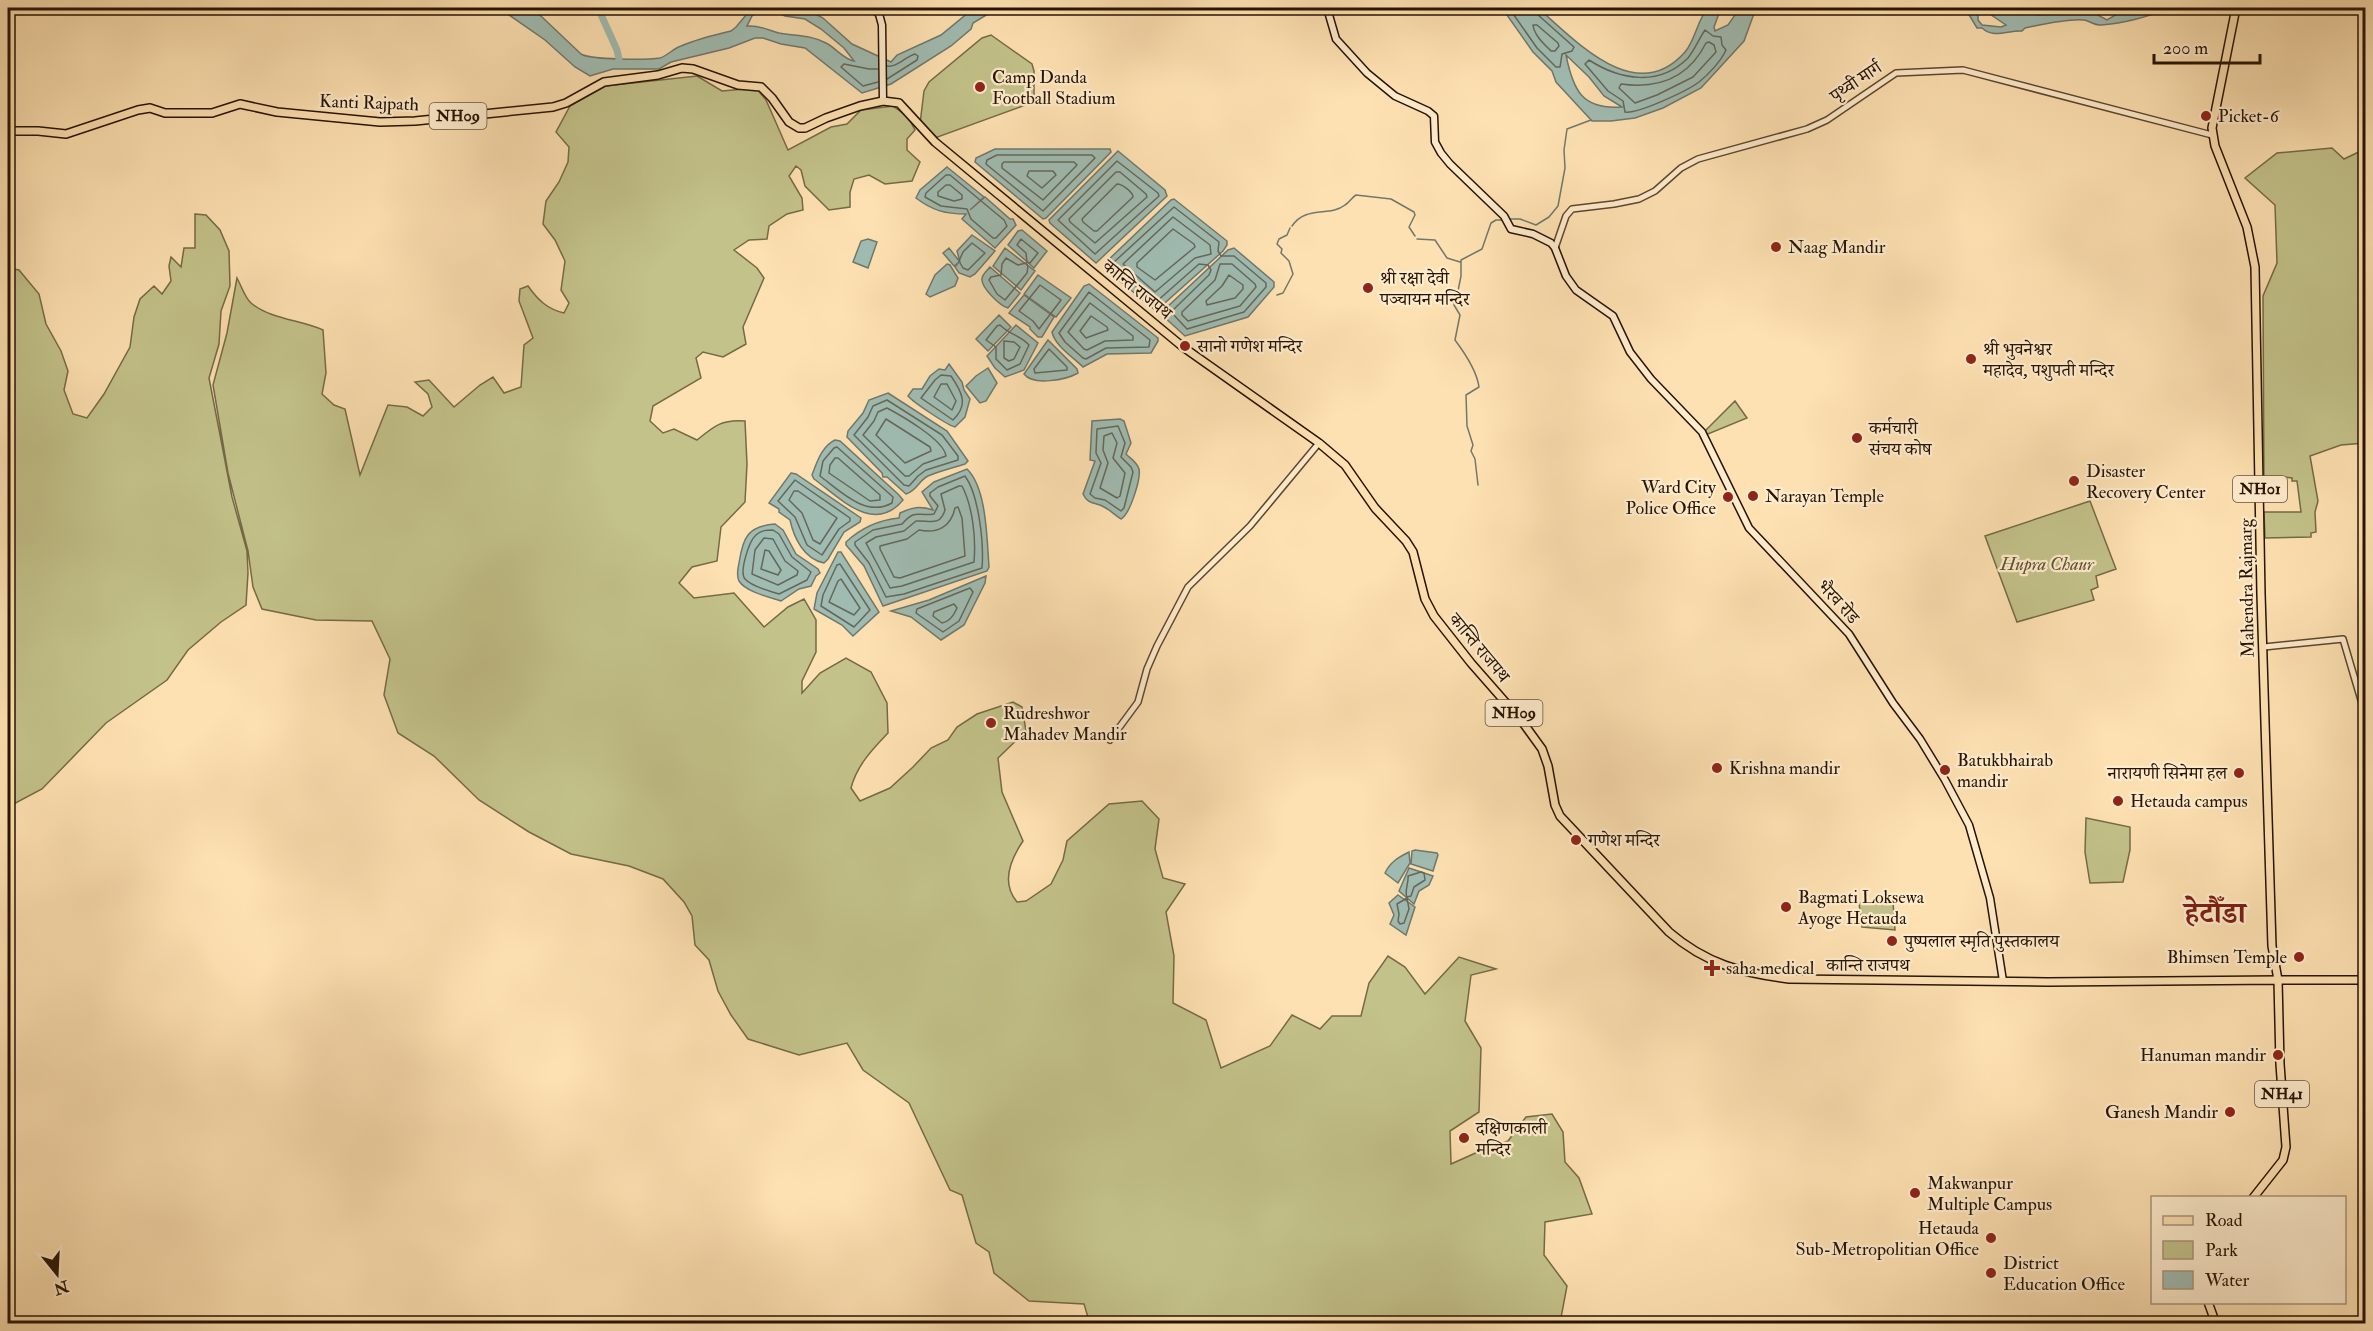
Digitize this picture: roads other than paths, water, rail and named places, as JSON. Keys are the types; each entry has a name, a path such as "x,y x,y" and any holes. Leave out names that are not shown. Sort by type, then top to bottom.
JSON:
{"main road":[{"path":"871,8 879,14 882,25 883,101"},
{"path":"1328,8 1334,34 1340,44 1367,73 1395,96 1434,116 1435,142 1450,164 1506,220 1511,228 1533,234 1555,248"},
{"path":"2212,135 2235,8"},
{"name":"Kanti Rajpath","path":"8,131 66,134 138,110 150,108 165,113 212,113 240,104 277,112 349,121 392,122 438,119 554,107 604,82 658,75 682,68 693,69 738,85 761,87 789,122 799,128 805,128 850,109 883,101"},
{"name":"कान्ति राजपथ","path":"883,101 899,103 935,142 1182,347 1319,443 1346,465 1375,508 1406,541 1413,552 1428,608 1471,663 1521,720 1542,749 1560,816 1669,932 1687,947 1716,963 1755,974 1789,979 2278,981"},
{"name":"Mahendra Rajmarg","path":"2212,135 2247,227 2255,267 2266,795 2272,946 2278,981"},
{"name":"भैरव रोड","path":"1555,248 1566,276 1575,289 1613,316 1634,358 1656,386 1702,432 1749,528 1849,634 1869,668 1937,766 1969,825 1976,847 1990,898 2003,981"},
{"path":"2278,981 2366,980"},
{"name":"NH41","path":"2254,1196 2283,1160 2286,1147 2280,1064 2278,981"},
{"path":"2209,1304 2216,1323"}],"street":[{"name":"पृथ्वी मार्ग","path":"1555,248 1566,216 1572,209 1639,199 1655,191 1681,168 1698,159 1807,129 1827,120 1896,73 1963,70 2212,135"},
{"path":"1110,740 1138,702 1156,646 1188,587 1250,526 1319,443"},
{"path":"2264,647 2343,639 2366,717"}],"water":[{"path":"499,8 526,8 541,16 581,54 632,59 660,58 678,47 731,31 752,8 763,8 752,16 747,26 815,38 854,61 844,48 805,19 785,16 768,8 808,10 823,18 852,44 891,62 897,55 941,35 974,8 979,8 976,13 985,8 998,8 973,23 971,29 951,46 891,84 862,93 805,48 763,38 755,38 729,48 671,62 659,69 613,69 590,76 575,67 545,40"},
{"path":"1502,8 1538,8 1588,51 1607,63 1627,71 1647,73 1666,68 1685,52 1708,8 1721,8 1714,27 1715,31 1728,25 1740,8 1756,8 1744,41 1701,88 1663,108 1635,118 1592,121 1556,82 1552,71 1533,52","holes":["1566,55 1589,77 1604,96 1622,107 1597,105 1582,95 1576,88"]},
{"path":"1965,8 1978,8 1978,20 1982,25 2001,27 2006,25 1981,8 2016,8 2029,10 2038,15 2092,12 2107,20 2124,10 2173,8 2119,23 2099,25 2084,20 2070,20 2025,28 2022,31 1996,34 1977,28"},
{"path":"995,149 1110,149 1111,152 1043,219 975,162 976,158"},
{"path":"1118,151 1165,190 1167,196 1096,263 1049,220"},
{"path":"947,167 984,197 970,210 985,197 1010,219 1013,219 1016,225 995,248 962,219 966,214 940,211 916,198 920,190"},
{"path":"1174,199 1227,241 1227,245 1155,310 1104,268 1104,264"},
{"path":"1022,230 1047,251 1034,268 1008,245 1018,231"},
{"path":"972,235 995,251 970,277 959,273 955,267 959,262 954,266 943,253 949,248 960,262 957,251"},
{"path":"868,239 877,242 868,268 853,262 861,241"},
{"path":"1005,248 1035,271 1021,290 993,266"},
{"path":"1234,248 1274,282 1274,287 1248,317 1185,336 1162,315 1163,311 1228,250"},
{"path":"947,264 958,278 955,286 930,297 926,294 935,275"},
{"path":"990,267 1020,293 1008,308 992,296 983,283 982,276"},
{"path":"1038,275 1071,298 1056,317 1024,294"},
{"path":"1089,284 1158,338 1151,353 1107,354 1083,367 1060,347 1052,332 1084,286"},
{"path":"1024,295 1054,317 1042,337 1038,337 1030,327 1009,313"},
{"path":"999,315 1011,327 988,351 976,339"},
{"path":"1016,325 1038,343 1024,370 1005,377 987,356"},
{"path":"1048,340 1077,369 1078,373 1058,380 1042,381 1028,378 1024,374"},
{"path":"949,364 962,382 970,399 965,417 955,427 930,413 908,396 913,389 922,389 930,376 939,369 945,370"},
{"path":"988,368 997,383 986,401 980,403 966,386"},
{"path":"888,393 947,431 968,461 928,476 906,494 887,477 883,477 882,473 847,437 848,431 863,413 869,400"},
{"path":"1120,419 1124,421 1131,443 1126,454 1139,469 1137,488 1131,504 1121,519 1101,505 1090,502 1083,494 1095,461 1090,460 1092,421"},
{"path":"835,440 840,441 903,500 892,510 881,514 869,514 846,503 814,479 812,475 820,455"},
{"path":"967,469 979,489 985,515 989,567 987,571 883,606 864,566 846,542 877,523 899,518 900,513 909,509 933,510 922,492 934,482"},
{"path":"791,473 796,474 861,518 860,522 844,532 824,563 811,557 801,547 790,520 769,503"},
{"path":"775,524 783,530 796,554 818,569 820,573 811,586 799,589 781,601 758,594 742,585 737,574 748,534 759,527"},
{"path":"838,552 841,552 879,612 853,636 842,625 814,609 817,593"},
{"path":"986,576 985,583 964,625 941,640 911,617 891,611 929,600"},
{"path":"1412,851 1437,853 1433,871 1411,864"},
{"path":"1409,852 1410,863 1398,883 1385,873 1392,863"},
{"path":"1409,868 1433,876 1429,885 1419,891 1414,904 1399,891"},
{"path":"1398,895 1415,907 1406,935 1390,924 1394,915 1389,903"}],"waterway":[{"path":"598,8 617,50 620,64"},
{"path":"1508,219 1520,219 1536,225 1549,217 1558,206 1565,168 1564,150 1567,129 1591,120"},
{"path":"1292,226 1311,213 1339,208 1356,195 1391,199 1414,212 1415,215 1409,227 1415,236"},
{"path":"1478,485 1475,459 1471,451 1473,445 1467,426 1466,395 1479,387 1473,369 1455,340 1460,315 1454,305 1455,294 1458,291 1461,276 1461,260 1482,249 1491,223 1504,220"},
{"path":"1277,295 1283,293 1293,274 1289,261 1281,253 1282,249 1277,244 1279,239 1287,235 1290,228"},
{"path":"1417,239 1435,240 1447,258 1460,262"}],"place":[{"name":"Camp Danda Football Stadium","path":"980,87"},
{"name":"Picket-6","path":"2206,116"},
{"name":"Naag Mandir","path":"1776,247"},
{"name":"श्री रक्षा देवी पञ्चायन मन्दिर","path":"1368,288"},
{"name":"सानो गणेश मन्दिर","path":"1185,346"},
{"name":"श्री भुवनेश्वर महादेव, पशुपती मन्दिर","path":"1971,359"},
{"name":"कर्मचारी संचय कोष","path":"1857,438"},
{"name":"Disaster Recovery Center","path":"2074,481"},
{"name":"Narayan Temple","path":"1753,496"},
{"name":"Ward City Police Office","path":"1728,497"},
{"name":"Rudreshwor Mahadev Mandir","path":"991,723"},
{"name":"Krishna mandir","path":"1717,768"},
{"name":"Batukbhairab mandir","path":"1945,770"},
{"name":"नारायणी सिनेमा हल","path":"2239,773"},
{"name":"Hetauda campus","path":"2118,801"},
{"name":"गणेश मन्दिर","path":"1576,840"},
{"name":"Bagmati Loksewa Ayoge Hetauda","path":"1786,907"},
{"name":"पुष्पलाल स्मृति पुस्तकालय","path":"1892,941"},
{"name":"Bhimsen Temple","path":"2299,957"},
{"name":"saha medical","path":"1712,968"},
{"name":"Hanuman mandir","path":"2278,1055"},
{"name":"Ganesh Mandir","path":"2230,1112"},
{"name":"दक्षिणकाली मन्दिर","path":"1464,1138"},
{"name":"Makwanpur Multiple Campus","path":"1915,1193"},
{"name":"Hetauda Sub-Metropolitian Office","path":"1991,1238"},
{"name":"District Education Office","path":"1991,1273"}],"district":[{"name":"हेटौँडा","path":"2215,913"}],"park label":[{"name":"Hupra Chaur","path":"2047,564"}]}
